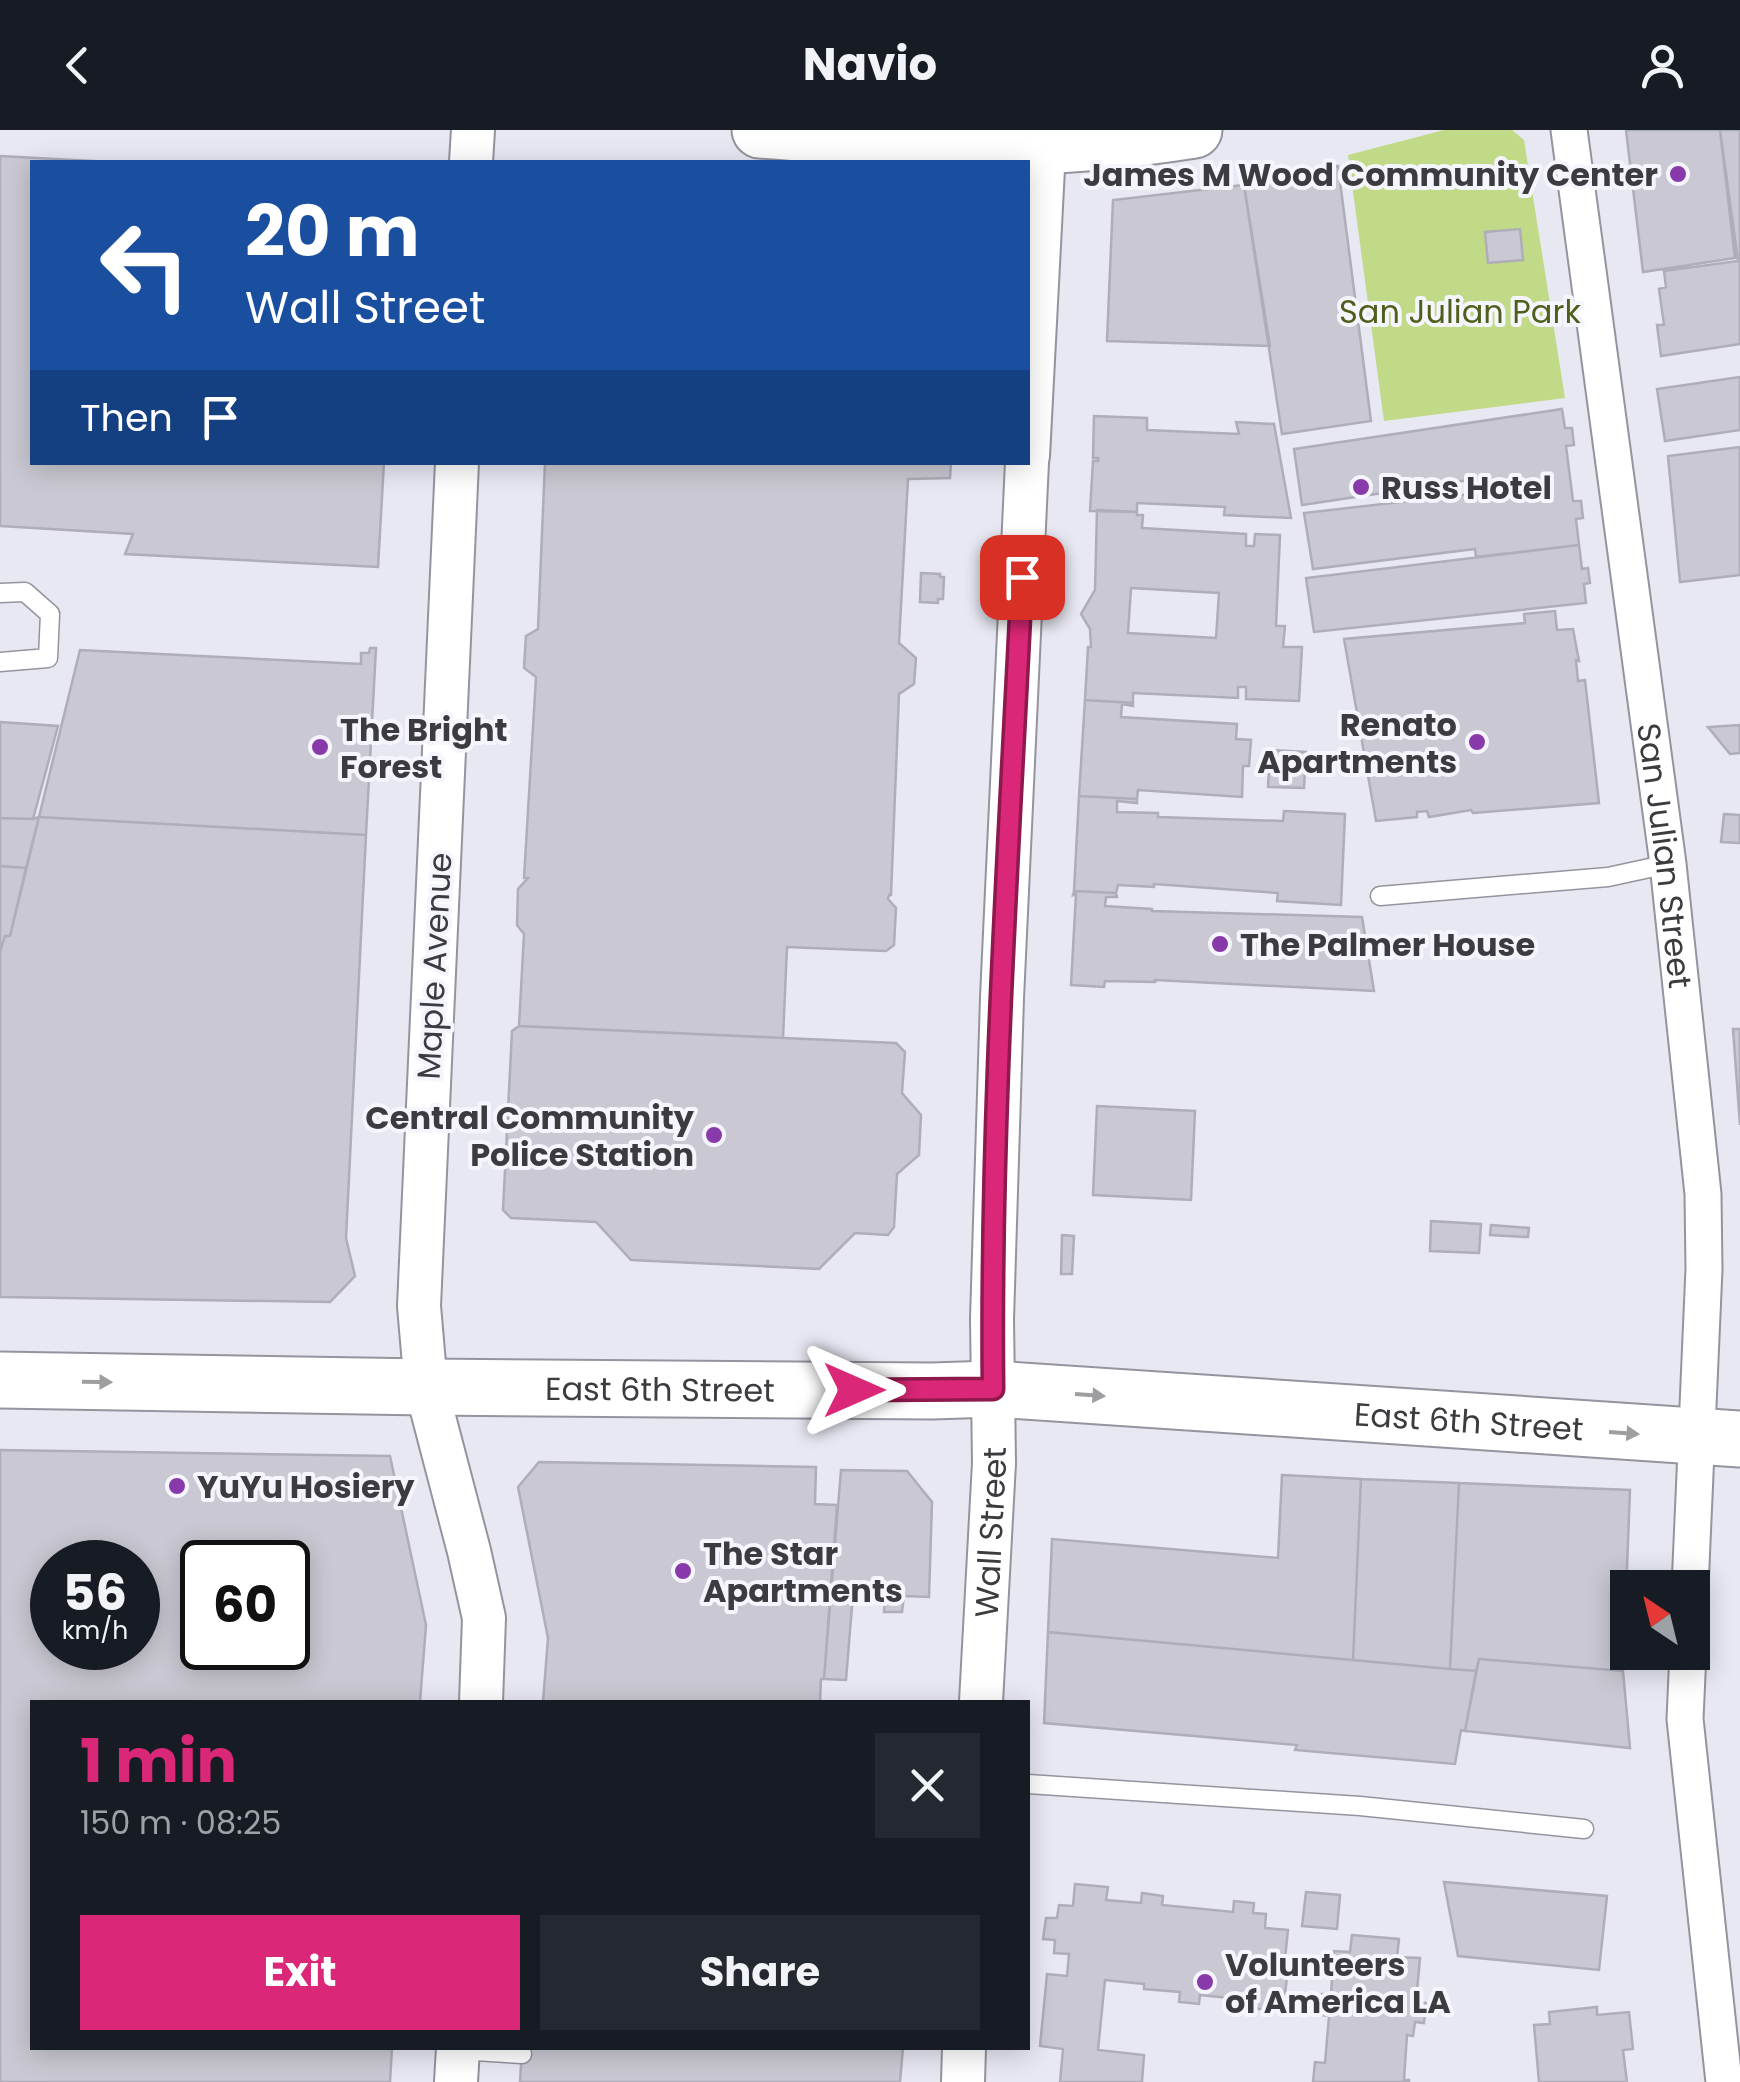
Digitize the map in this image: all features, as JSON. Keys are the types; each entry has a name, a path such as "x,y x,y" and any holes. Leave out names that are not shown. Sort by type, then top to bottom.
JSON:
{"main road":[{"path":"760,130 982,146 1043,138 1140,138 1194,130"},
{"name":"East 6th Street","path":"0,1380 426,1387 993,1389 1719,1438"}],"street":[{"path":"471,160 472,130"},
{"name":"San Julian Street","path":"1569,130 1668,864 1702,1194 1704,1269 1719,1438 1693,1570"},
{"name":"Wall Street","path":"1030,399 1043,138"},
{"name":"Maple Avenue","path":"457,465 418,1306 426,1387 484,1618 481,1700"},
{"name":"Wall Street","path":"981,1700 993,1477 992,1319 1002,998 1027,465"},
{"path":"1687,1670 1686,1719 1724,2082"},
{"path":"963,2082 964,2050"}],"lane":[{"path":"0,592 25,592 50,614 48,658 0,662"},
{"path":"1380,896 1608,877 1668,864"},
{"path":"1030,1784 1360,1806 1584,1829"},
{"path":"457,2060 522,2054"}],"green space":[{"name":"San Julian Park","path":"1444,130 1512,130 1524,140 1565,398 1384,421 1348,155"}],"building":[{"name":"James M Wood Community Center","path":"1626,130 1720,130 1735,258 1643,272"},
{"path":"1720,130 1740,130 1740,344 1661,356 1657,325 1664,325 1659,289 1666,287 1664,271 1738,261"},
{"path":"0,156 75,160 30,160 30,465 384,465 378,567 125,554 133,534 0,526"},
{"path":"1338,166 1371,421 1282,434 1244,185"},
{"path":"1244,185 1270,346 1107,341 1113,200"},
{"path":"1520,229 1523,260 1488,263 1485,232"},
{"path":"1740,377 1740,430 1665,441 1657,389"},
{"name":"Russ Hotel","path":"1562,409 1565,428 1572,428 1574,445 1566,446 1573,501 1581,501 1583,518 1576,519 1579,545 1476,557 1475,549 1313,569 1304,513 1471,494 1469,480 1302,505 1294,449"},
{"path":"1094,416 1147,418 1147,430 1239,434 1236,422 1274,424 1291,518 1224,515 1225,507 1137,503 1137,512 1090,511 1093,461 1098,461 1093,458"},
{"path":"1740,447 1740,575 1680,582 1668,456"},
{"path":"545,465 951,465 950,478 908,479 899,643 916,658 914,684 899,694 888,899 896,908 894,945 886,951 787,947 783,1038 519,1026 524,934 517,925 518,889 528,878 524,878 536,677 524,668 526,636 538,629"},
{"path":"1097,510 1137,512 1143,515 1142,528 1246,534 1246,546 1254,546 1255,534 1280,535 1276,626 1285,626 1283,647 1302,647 1299,701 1246,699 1246,687 1238,687 1238,698 1133,693 1133,703 1085,700 1091,647 1090,629 1081,614 1095,590","holes":["1131,588 1219,593 1216,638 1128,633"]},
{"path":"1579,545 1582,569 1588,568 1590,583 1584,584 1586,603 1314,632 1306,578"},
{"path":"921,573 944,577 943,599 938,599 938,603 920,602"},
{"name":"Renato Apartments","path":"1555,611 1557,630 1573,629 1578,681 1585,680 1599,803 1473,813 1471,810 1429,817 1427,811 1417,812 1417,817 1376,821 1344,639 1525,623 1524,614"},
{"path":"370,648 376,648 366,835 39,817 80,650 361,664 361,653 369,653"},
{"path":"1085,700 1133,703 1122,704 1121,717 1237,724 1236,739 1251,740 1249,766 1243,766 1242,797 1138,790 1137,799 1079,796"},
{"path":"0,722 58,726 33,819 0,818"},
{"path":"1740,725 1740,753 1730,754 1708,727"},
{"path":"1270,750 1306,752 1304,788 1268,787"},
{"path":"1079,796 1137,799 1137,803 1117,801 1117,812 1158,813 1158,817 1283,821 1284,811 1345,814 1341,905 1277,901 1278,893 1154,884 1118,885 1116,893 1074,891"},
{"path":"1724,814 1740,815 1740,843 1721,842"},
{"path":"39,817 366,835 346,1238 355,1276 330,1302 0,1297 0,952 5,936 10,936"},
{"path":"39,817 26,868 0,866 0,818"},
{"path":"0,866 26,868 10,936 5,936 0,952"},
{"name":"The Palmer House","path":"1074,891 1116,893 1117,897 1106,897 1105,906 1152,911 1362,917 1374,991 1155,980 1105,981 1104,987 1071,985"},
{"name":"Central Community Police Station","path":"519,1026 896,1043 905,1052 902,1093 921,1115 919,1155 897,1174 894,1227 888,1235 855,1233 819,1269 631,1260 596,1222 511,1218 503,1210 512,1031"},
{"path":"1733,1029 1740,1029 1740,1125"},
{"path":"1097,1106 1195,1111 1191,1200 1093,1195"},
{"path":"1431,1221 1481,1224 1479,1253 1430,1251"},
{"path":"1491,1225 1529,1228 1528,1237 1490,1235"},
{"path":"1062,1235 1074,1236 1072,1274 1061,1274"},
{"path":"0,1450 390,1456 426,1625 420,1700 30,1700 30,2050 392,2050 390,2082 0,2082"},
{"name":"The Star Apartments","path":"539,1462 816,1467 815,1504 837,1505 820,1700 543,1700 548,1638 518,1487"},
{"path":"841,1470 907,1471 932,1502 929,1597 904,1596 902,1612 884,1612 885,1595 853,1594 846,1680 824,1679"},
{"path":"1282,1475 1361,1479 1353,1660 1048,1632 1052,1539 1278,1558"},
{"path":"1361,1479 1459,1483 1450,1669 1353,1660"},
{"path":"1459,1483 1630,1490 1627,1570 1610,1570 1610,1670 1479,1659 1476,1671 1450,1669"},
{"path":"1048,1632 1476,1671 1455,1764 1295,1750 1297,1745 1044,1723"},
{"path":"1479,1659 1623,1671 1630,1748 1465,1731"},
{"path":"1444,1882 1607,1896 1599,1970 1458,1956"},
{"name":"Volunteers of America LA","path":"1075,1884 1108,1887 1106,1900 1141,1903 1142,1893 1163,1896 1162,1905 1233,1912 1234,1901 1254,1903 1253,1913 1266,1914 1265,1928 1288,1930 1283,2011 1248,2008 1249,2000 1200,1995 1199,2004 1179,2002 1180,1992 1105,1980 1098,2050 1144,2055 1142,2082 1060,2082 1063,2049 1040,2046 1047,1974 1067,1976 1069,1954 1054,1953 1055,1940 1043,1939 1046,1918 1057,1918 1059,1905 1073,1906"},
{"path":"1306,1892 1340,1895 1337,1929 1302,1926"},
{"path":"1352,1935 1399,1939 1397,1957 1420,1958 1416,2002 1426,2003 1424,2023 1415,2022 1413,2036 1407,2035 1404,2080 1409,2082 1313,2082 1315,2062 1325,2063 1329,2016 1320,2015 1322,1994 1331,1994 1334,1951 1350,1952"},
{"path":"1597,2007 1597,2015 1629,2012 1633,2049 1623,2050 1627,2082 1539,2082 1534,2025 1550,2024 1549,2012"},
{"path":"522,2050 903,2050 900,2082 520,2082"}],"place":[{"name":"James M Wood Community Center","path":"1678,174"},
{"name":"Russ Hotel","path":"1361,487"},
{"name":"Renato Apartments","path":"1477,742"},
{"name":"The Bright Forest","path":"320,747"},
{"name":"The Palmer House","path":"1220,944"},
{"name":"Central Community Police Station","path":"714,1135"},
{"name":"YuYu Hosiery","path":"177,1486"},
{"name":"The Star Apartments","path":"683,1571"},
{"name":"Volunteers of America LA","path":"1205,1982"}],"route":[{"path":"854,1390 993,1389 1002,998 1022,577"}]}
